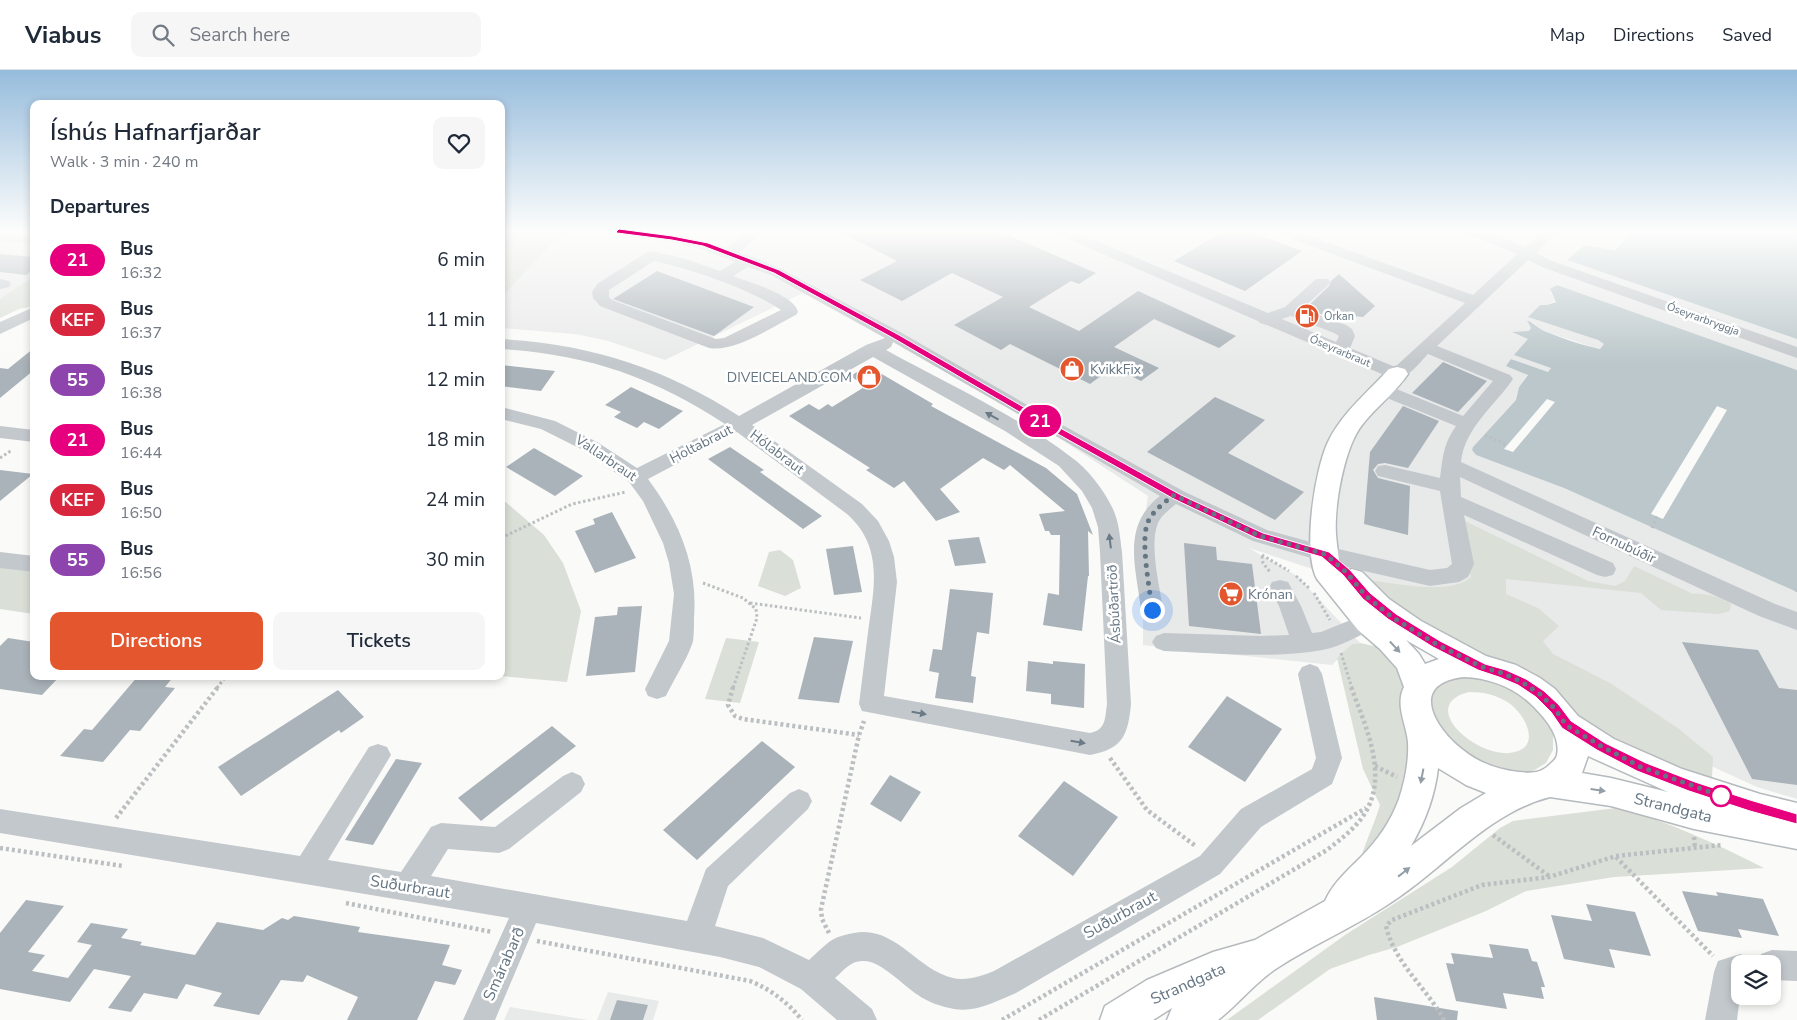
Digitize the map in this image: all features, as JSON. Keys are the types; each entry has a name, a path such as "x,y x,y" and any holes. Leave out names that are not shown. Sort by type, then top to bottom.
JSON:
{"main road":[{"path":"1390,382 1353,421 1341,439 1324,512 1325,554 1328,572 1368,622 1390,641 1409,662 1419,686"},
{"path":"1325,554 1346,572 1366,596 1392,617 1436,644 1482,667 1522,682 1540,694 1555,709 1566,725 1573,743 1573,760 1564,774 1542,785 1511,786 1483,779 1458,765 1437,748 1422,728 1416,713 1416,699 1419,686 1428,676 1443,668 1461,666 1482,667"},
{"name":"Strandgata","path":"1566,725 1641,767 1710,793 1797,818"},
{"name":"Strandgata","path":"1332,915 1360,880 1384,857 1406,823 1419,788 1424,766 1425,748 1422,728"},
{"name":"Strandgata","path":"1186,1020 1216,998 1260,957 1386,886 1473,819 1496,804 1542,785 1611,792 1694,814 1797,834"},
{"name":"Strandgata","path":"1120,1020 1160,993 1213,970 1260,957"}],"street":[{"path":"620,276 603,287 600,292 601,298 606,303 715,344 728,342 790,312 789,307 763,293 722,277"},
{"path":"785,276 896,337 1174,495 1260,536 1325,554 1430,578 1451,576 1460,571 1463,564 1451,494 1456,440 1504,379 1426,347"},
{"name":"Óseyrarbraut","path":"1175,276 1266,320 1343,345 1390,382"},
{"path":"1407,276 1475,301"},
{"path":"1467,424 1390,382 1501,276"},
{"name":"Óseyrarbryggja","path":"1582,276 1797,353"},
{"path":"1266,320 1286,311 1322,282"},
{"path":"1286,311 1343,345"},
{"path":"0,329 30,314"},
{"name":"Holtabraut","path":"639,480 896,337"},
{"name":"Hólabraut","path":"505,345 569,353 637,370 686,392 739,424 864,518 877,538 885,562 886,582 871,704"},
{"name":"Ásbúðartröð","path":"872,349 1045,447 1073,468 1098,500 1108,527 1111,552 1119,704 1116,729 1110,738 1100,743"},
{"name":"Vallarbraut","path":"505,414 540,422 573,436 639,480 666,525 674,543 682,573 685,606 681,641 657,689"},
{"path":"0,432 30,436"},
{"name":"Fornubúðir","path":"1453,466 1767,610 1797,621"},
{"path":"1384,471 1451,494 1605,569"},
{"path":"1152,610 1144,536 1148,521 1158,508 1174,495"},
{"path":"0,560 30,564"},
{"path":"1280,588 1290,606 1304,643"},
{"path":"1164,642 1261,645 1304,643 1322,641 1368,622"},
{"name":"Suðurbraut","path":"843,950 864,946 885,952 931,986 955,994 981,992 1005,982 1099,926 1192,876 1210,865 1251,818 1322,776 1329,758 1310,674"},
{"path":"871,704 1090,744 1100,743"},
{"path":"307,870 378,755"},
{"path":"408,886 441,836 499,840 572,784"},
{"path":"696,938 716,878 799,801"},
{"name":"Suðurbraut","path":"0,821 408,886 696,938 763,953 818,983 862,1020"},
{"name":"Smárabarð","path":"479,1020 528,907"},
{"path":"838,1020 818,983 843,950"},
{"path":"1781,965 1797,966"},
{"path":"1721,1020 1731,982"}],"path":[{"path":"1485,435 1507,445"},
{"path":"0,458 4,455"},
{"path":"505,536 572,504 624,494 639,480"},
{"path":"1652,528 1657,516"},
{"path":"1262,555 1264,563"},
{"path":"682,573 699,583 721,589 750,603 881,620"},
{"path":"750,603 756,610 758,618 734,682 728,705 730,710 735,716 743,719 859,735"},
{"path":"101,837 223,680"},
{"path":"843,950 830,937 822,919 821,910 859,735 871,704"},
{"path":"1100,743 1147,810 1161,822 1204,851 1222,851"},
{"path":"1039,1020 1327,850 1351,830 1369,806 1375,766 1400,778"},
{"path":"1002,1020 1369,806"},
{"path":"1490,833 1549,877"},
{"path":"1444,1020 1437,1004 1393,952 1386,926 1392,920 1482,885 1549,877 1616,856 1729,844"},
{"path":"0,848 125,866"},
{"path":"1616,856 1731,968"},
{"path":"344,903 515,936 590,953 710,975 731,976 769,988 785,1000 802,1020"}],"shaded area":[{"path":"0,276 30,276 30,279 0,299"},
{"path":"505,276 521,276 505,294"},
{"path":"521,276 1615,276 1797,339 1797,370 1557,285 1550,292 1556,301 1547,305 1540,305 1528,317 1598,340 1604,344 1603,347 1601,349 1592,347 1541,330 1533,322 1527,323 1532,328 1529,331 1513,333 1529,339 1551,368 1548,372 1511,359 1507,366 1528,374 1519,387 1516,400 1472,450 1476,455 1564,488 1797,592 1797,799 1757,787 1663,744 1382,592 1249,548 1297,576 1360,643 1352,644 1332,665 1143,645 1143,529 1148,496 1013,408 805,292 665,360 605,340 575,334 505,328 505,294"},
{"path":"1615,276 1797,276 1797,339"},
{"path":"30,279 30,307 19,309 0,318 0,299"},
{"path":"1557,285 1797,370 1797,592 1564,488 1476,455 1472,450 1516,400 1519,387 1528,375 1506,366 1511,359 1548,372 1551,368 1514,355 1528,339 1512,332 1529,331 1531,328 1527,321 1544,331 1579,343 1600,349 1604,344 1598,340 1528,317 1540,305 1556,302 1550,289"},
{"path":"505,501 544,535 563,563 581,611 567,682 505,676"},
{"path":"1465,521 1588,581 1615,586 1625,581 1634,566 1693,594 1713,596 1731,604 1730,611 1718,614 1661,610 1641,593 1506,579 1506,594 1538,608 1559,626 1543,641 1553,654 1610,683 1679,729 1713,757 1712,778 1671,765 1646,762 1469,652 1415,625 1368,580 1422,587 1450,586 1462,583 1471,577 1467,569"},
{"path":"780,550 793,560 801,588 785,596 758,586 769,552"},
{"path":"0,567 30,571 30,613 0,609"},
{"path":"726,638 759,642 740,703 705,699"},
{"path":"1360,643 1388,649 1402,677 1403,695 1420,737 1406,790 1385,833 1357,874 1361,856 1380,805 1363,769 1337,658 1352,644"},
{"path":"1453,674 1493,679 1531,702 1545,717 1553,734 1553,750 1546,763 1533,771 1513,774 1491,771 1434,734 1427,689","holes":["1469,692 1490,694 1500,698 1516,709 1529,732 1526,746 1520,751 1509,753 1495,752 1481,747 1456,728 1450,718 1448,707 1454,698"]},
{"path":"1616,808 1673,826 1764,868 1614,877 1526,891 1486,911 1397,947 1330,969 1258,1020 1227,1020 1345,935 1452,867 1500,828 1513,821"},
{"path":"608,992 659,1001 653,1020 597,1020"},
{"path":"510,1007 588,1020 504,1020"}],"pier":[{"path":"1547,399 1555,402 1513,452 1504,449"},
{"path":"1717,406 1727,410 1663,519 1651,514"}],"building":[{"path":"649,276 671,276 754,307 714,336 613,299"},
{"path":"867,276 946,276 902,301 860,280"},
{"path":"959,276 1091,276 1079,284 1071,281 1029,307 1079,331 1138,291 1236,336 1219,348 1154,319 1114,347 1159,368 1141,381 1113,367 1090,384 1010,344 1001,350 954,325 1003,297"},
{"path":"1210,276 1266,276 1245,291"},
{"path":"1336,276 1342,276 1375,306 1363,317 1328,314 1326,316 1306,308 1329,286"},
{"path":"30,351 30,373 0,398 0,368 8,369"},
{"path":"1443,362 1487,381 1458,412 1412,393"},
{"path":"505,365 555,371 541,391 505,386"},
{"path":"868,366 933,404 931,406 1046,468 1077,494 1093,535 1088,531 1089,576 1082,631 1043,625 1048,593 1059,595 1060,535 1051,535 1049,531 1045,531 1039,514 1065,511 1010,465 1004,470 983,458 940,489 960,512 936,521 904,481 894,488 866,470 870,468 789,416 809,404 819,410 828,404 832,407 866,386 850,376"},
{"path":"631,387 683,411 659,429 644,422 637,428 614,417 621,412 605,405"},
{"path":"1215,397 1265,420 1228,453 1304,492 1275,520 1147,452"},
{"path":"1403,406 1439,421 1408,468 1385,463 1378,464 1373,470 1378,478 1410,486 1408,535 1364,524 1370,452"},
{"path":"730,447 764,470 760,472 822,516 803,529 708,459"},
{"path":"534,448 583,476 555,496 506,467"},
{"path":"0,470 30,474 30,476 0,501"},
{"path":"612,512 636,558 595,573 575,531 595,524 593,519"},
{"path":"979,537 986,563 955,566 948,540"},
{"path":"1184,543 1216,547 1217,560 1252,564 1261,634 1189,626"},
{"path":"853,546 862,592 834,595 826,549"},
{"path":"950,589 993,593 989,634 977,632 971,676 976,677 973,703 935,698 939,673 929,671 933,649 942,650"},
{"path":"642,606 635,672 586,676 595,617 617,615 618,607"},
{"path":"814,637 853,641 839,703 798,699"},
{"path":"8,638 30,641 30,680 56,680 42,695 0,689 0,646"},
{"path":"1682,642 1758,650 1779,688 1797,690 1797,785 1752,779"},
{"path":"1028,661 1053,664 1053,661 1085,664 1084,708 1051,704 1051,694 1026,691"},
{"path":"135,680 171,680 165,687 175,688 140,731 130,730 103,762 60,756 84,729 92,730"},
{"path":"338,690 364,717 341,733 339,730 241,796 218,767"},
{"path":"1227,696 1282,729 1245,782 1188,747"},
{"path":"552,726 576,746 481,821 458,798"},
{"path":"762,741 795,767 697,860 663,830"},
{"path":"396,759 422,763 373,845 345,840"},
{"path":"890,775 921,792 901,822 870,804"},
{"path":"1064,781 1118,817 1073,876 1018,836"},
{"path":"1682,891 1718,896 1716,892 1763,899 1779,936 1738,929 1742,938 1698,931"},
{"path":"26,900 64,906 28,952 45,955 32,971 68,978 92,945 77,942 91,923 128,929 121,938 142,942 140,945 195,955 217,922 263,930 282,918 288,920 294,916 360,927 358,932 450,945 442,965 462,970 455,985 435,981 417,1020 347,1020 358,997 307,975 303,982 281,980 259,1015 213,1006 222,993 186,984 177,999 144,993 131,1012 108,1008 131,976 94,969 70,1002 0,989 0,933"},
{"path":"1586,904 1635,912 1651,956 1609,949 1615,968 1564,959 1551,915 1592,921"},
{"path":"1489,944 1528,949 1532,961 1537,962 1545,987 1541,987 1544,999 1503,993 1507,1009 1456,1001 1446,963 1454,964 1451,953 1493,958"},
{"path":"1374,997 1458,1011 1457,1020 1377,1020"},
{"path":"617,1000 648,1005 643,1020 610,1020"}],"bus line":[{"name":"21","path":"784,276 896,337 1178,497 1260,536 1325,554 1346,572 1366,596 1392,617 1436,644 1482,667 1522,682 1540,694 1555,709 1566,725 1601,746 1641,767 1693,787 1750,806 1797,818"}],"place":[{"name":"Orkan","path":"1307,316"},
{"name":"KvikkFix","path":"1072,369"},
{"name":"DIVEICELAND.COM","path":"869,377"},
{"name":"Krónan","path":"1231,594"}],"route":[{"path":"1152,610 1144,536 1148,521 1158,508 1174,495 1260,536 1325,554 1346,572 1366,596 1392,617 1436,644 1482,667 1522,682 1540,694 1555,709 1566,725 1641,767 1724,797 1721,796"}]}
